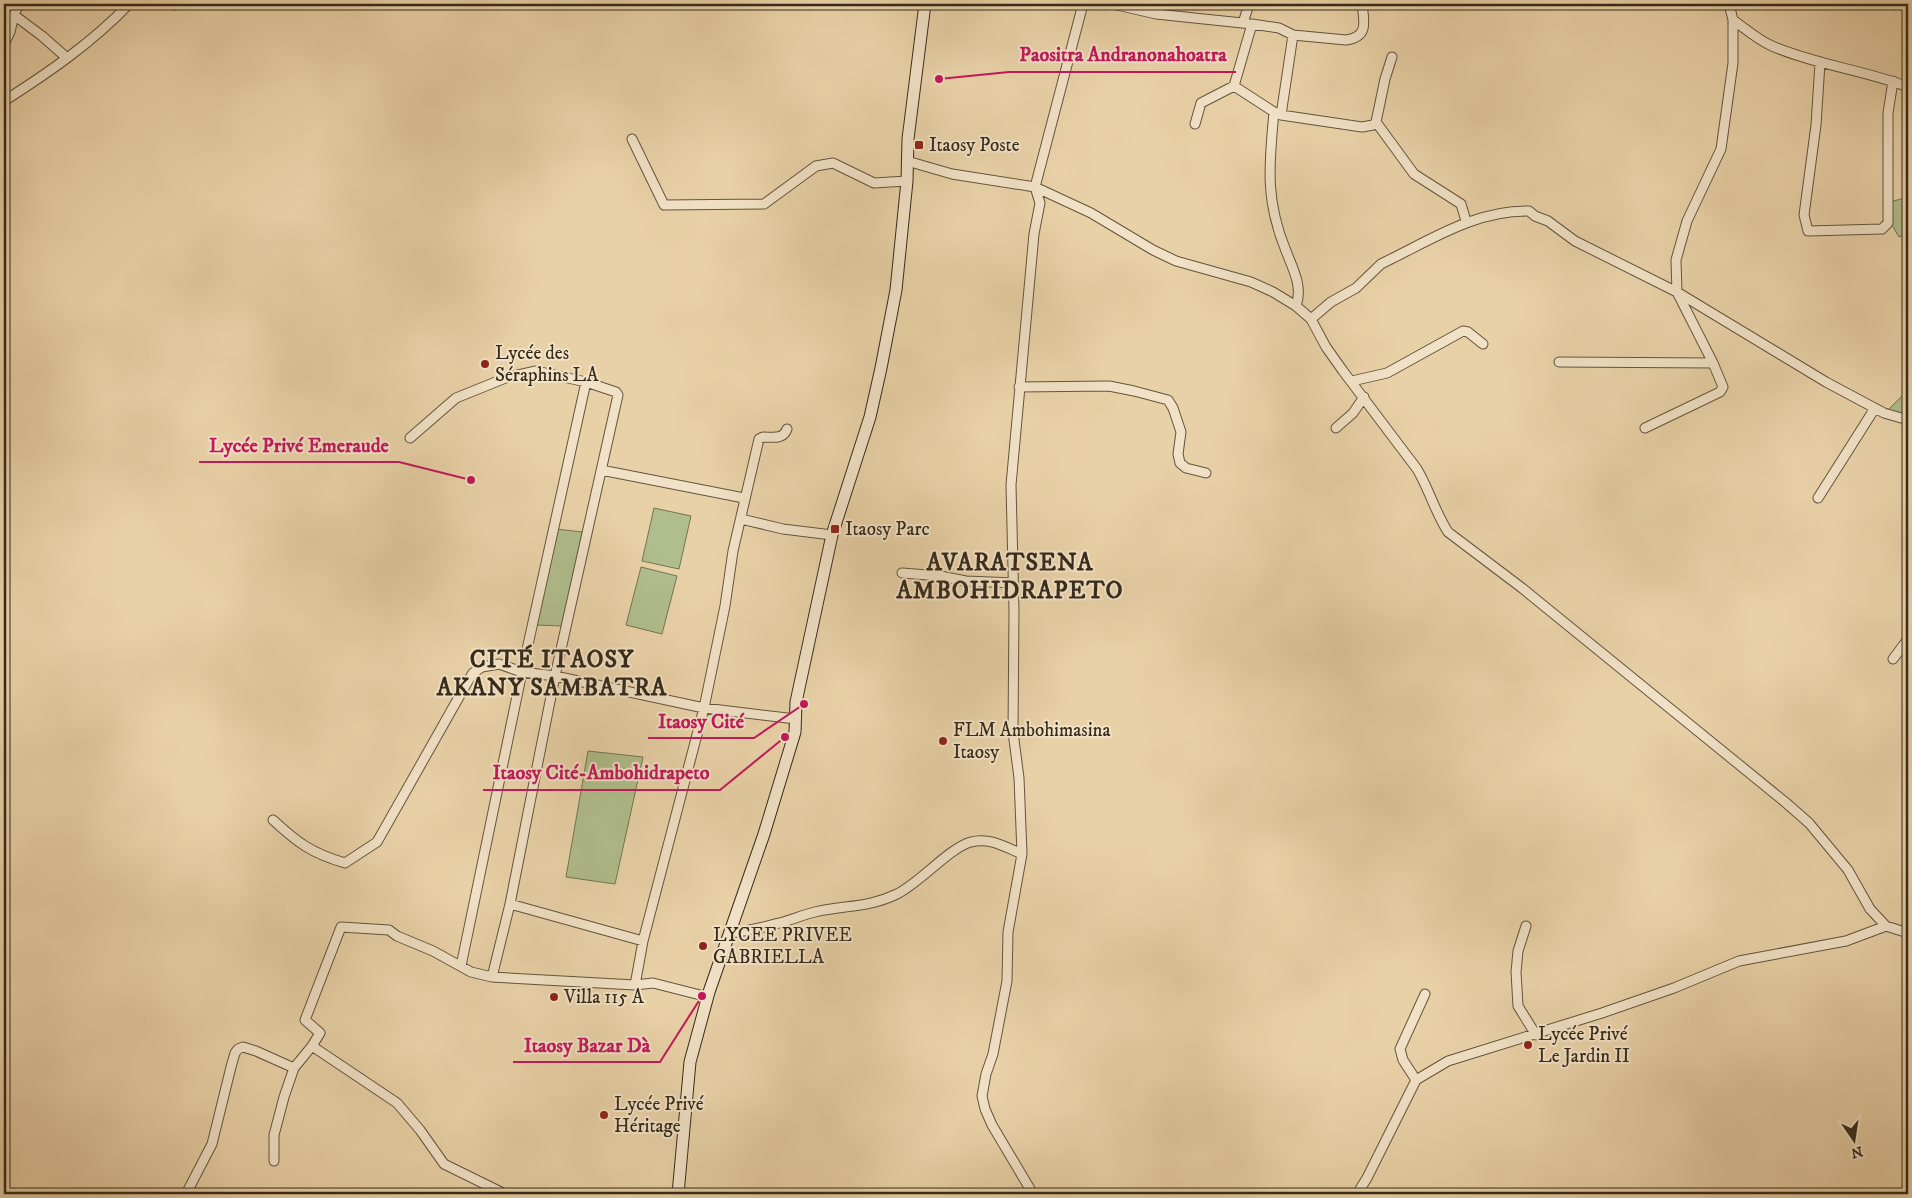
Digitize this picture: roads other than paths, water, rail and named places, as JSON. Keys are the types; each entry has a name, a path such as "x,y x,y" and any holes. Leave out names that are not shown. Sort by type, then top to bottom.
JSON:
{"street":[{"path":"4,44 20,4"},
{"path":"4,101 67,58 112,22 129,4"},
{"path":"678,1194 690,1062 708,997 764,834 795,732 796,702 832,535 870,417 881,368 896,290 917,57 925,4"},
{"path":"1033,1194 992,1125 982,1096 986,1074 993,1054 1006,981 1008,932 1022,854 1019,778 1013,732 1014,583 1011,485 1034,234 1040,203 1035,187 1083,4"},
{"path":"1113,4 1156,14 1279,28 1293,35 1308,38 1354,39 1363,30 1362,4"},
{"path":"1234,86 1248,23 1249,4"},
{"path":"1645,428 1720,392 1723,387 1677,292 1676,260 1687,221 1721,149 1733,63 1733,20 1729,4"},
{"path":"14,15 67,58"},
{"path":"1733,20 1770,45 1820,63 1893,81 1908,87"},
{"path":"1293,35 1270,155 1270,189 1278,230 1297,281 1299,299 1296,306"},
{"path":"1234,86 1277,114 1362,128 1373,125 1376,122 1385,79 1392,57"},
{"path":"1820,63 1816,125 1804,215 1808,231 1882,229 1888,223 1888,113 1893,81"},
{"path":"1195,124 1201,103 1234,86"},
{"path":"1376,122 1414,174 1460,204 1466,222"},
{"path":"632,139 664,206 764,204 816,166 833,163 874,183 906,181"},
{"path":"907,162 952,174 1035,187 1091,213 1153,250 1201,268 1252,282 1296,306 1311,319 1326,347 1417,469 1448,532 1522,588 1785,802 1809,824 1848,870 1870,910 1886,926 1908,933"},
{"path":"1311,319 1331,302 1356,288 1381,264 1466,222 1491,214 1529,211 1535,216 1548,221 1575,242 1677,292 1826,382 1884,413 1908,420"},
{"path":"1352,381 1388,373 1463,331 1468,332 1484,344"},
{"path":"1559,362 1713,363"},
{"path":"410,438 456,398 508,377 536,371 586,382 616,392 618,395 555,676 510,904 492,977"},
{"path":"461,966 522,672 586,382"},
{"path":"1019,387 1108,386 1168,400 1173,408 1180,432 1181,440 1178,454 1180,463 1186,468 1206,473"},
{"path":"1336,428 1353,413 1364,397"},
{"path":"1818,498 1875,408"},
{"path":"635,985 644,941 704,708 725,606 733,551 759,439 762,437 781,437 786,429"},
{"path":"602,470 744,498"},
{"path":"741,519 783,529 832,535"},
{"path":"902,573 940,576 966,581 1014,583"},
{"path":"1893,659 1908,639"},
{"path":"273,820 296,842 323,856 345,863 361,854 377,842 473,673 482,667 499,664 522,672 555,676 704,708 796,719"},
{"path":"730,933 776,924 815,912 879,902 915,884 958,848 969,843 991,841 1022,854"},
{"path":"510,904 644,941"},
{"path":"1526,926 1518,951 1516,972 1518,1006 1536,1035"},
{"path":"1357,1194 1367,1178 1416,1080 1448,1061 1536,1035 1674,988 1739,961 1846,941 1886,926"},
{"path":"274,1161 274,1135 294,1068 320,1033 305,1020 341,927 390,930 397,936 433,951 470,972 492,977 635,985 654,983 708,997"},
{"path":"1416,1080 1403,1060 1400,1049 1425,994"},
{"path":"312,1046 397,1103 420,1130 444,1164 505,1194"},
{"path":"186,1194 212,1144 235,1053 243,1047 294,1068"}],"place":[{"name":"Paositra Andranonahoatra","path":"939,79"},
{"name":"Itaosy Poste","path":"919,145"},
{"name":"Lycée des Séraphins LA","path":"485,364"},
{"name":"Lycée Privé Emeraude","path":"471,480"},
{"name":"Itaosy Parc","path":"835,529"},
{"name":"Itaosy Cité","path":"804,704"},
{"name":"Itaosy Cité-Ambohidrapeto","path":"785,737"},
{"name":"FLM Ambohimasina Itaosy","path":"943,741"},
{"name":"LYCEE PRIVEE GABRIELLA","path":"703,946"},
{"name":"Itaosy Bazar Dà","path":"702,996"},
{"name":"Villa 115 A","path":"554,997"},
{"name":"Lycée Privé Le Jardin II","path":"1528,1045"},
{"name":"Lycée Privé Héritage","path":"604,1115"}],"district":[{"name":"AVARATSENA AMBOHIDRAPETO","path":"1010,577"},
{"name":"CITÉ ITAOSY AKANY SAMBATRA","path":"552,674"}]}
